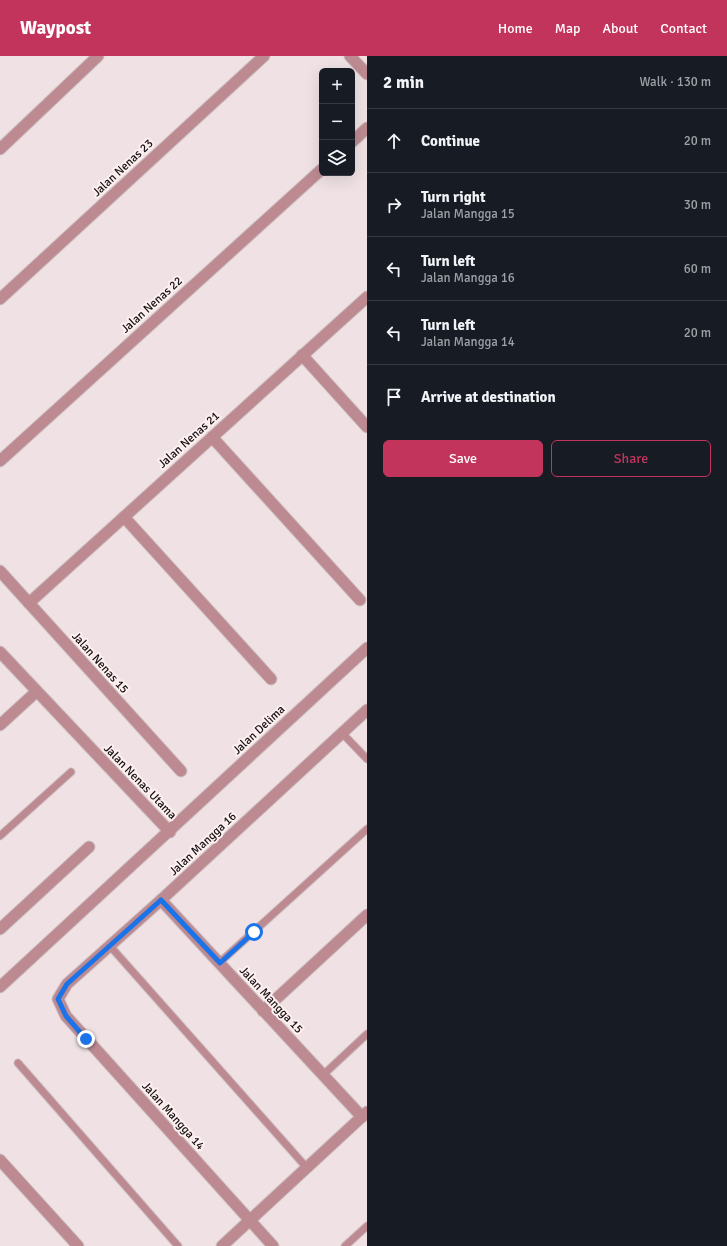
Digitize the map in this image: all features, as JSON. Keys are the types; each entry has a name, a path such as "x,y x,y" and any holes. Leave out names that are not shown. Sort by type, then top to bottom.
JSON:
{"street":[{"path":"0,149 98,56"},
{"name":"Jalan Nenas 23","path":"0,299 264,56"},
{"path":"350,56 367,74"},
{"path":"354,140 367,128"},
{"name":"Jalan Nenas 22","path":"0,461 319,172"},
{"name":"Jalan Nenas 21","path":"29,603 367,297"},
{"path":"302,355 367,427"},
{"path":"212,437 360,600"},
{"path":"124,517 271,679"},
{"name":"Jalan Nenas 15","path":"0,571 181,771"},
{"name":"Jalan Delima","path":"170,832 367,648"},
{"name":"Jalan Nenas Utama","path":"0,652 36,692 170,832 0,987"},
{"path":"0,725 36,692"},
{"name":"Jalan Mangga 16","path":"58,999 67,984 161,900 367,710"},
{"path":"1,926 90,847"},
{"name":"Jalan Mangga 15","path":"161,900 323,1075 364,1115"},
{"path":"263,1011 367,915"},
{"name":"Jalan Mangga 14","path":"58,999 66,1016 273,1246"},
{"path":"222,1246 364,1115"},
{"path":"0,1160 78,1246"}],"lane":[{"path":"342,733 367,759"},
{"path":"0,836 71,772"},
{"path":"220,963 367,829"},
{"path":"110,946 307,1168"},
{"path":"323,1075 367,1034"},
{"path":"18,1063 178,1246"},
{"path":"344,1246 367,1226"}],"route":[{"path":"86,1039 66,1016 58,999 67,984 161,900 220,963 254,932"}]}
